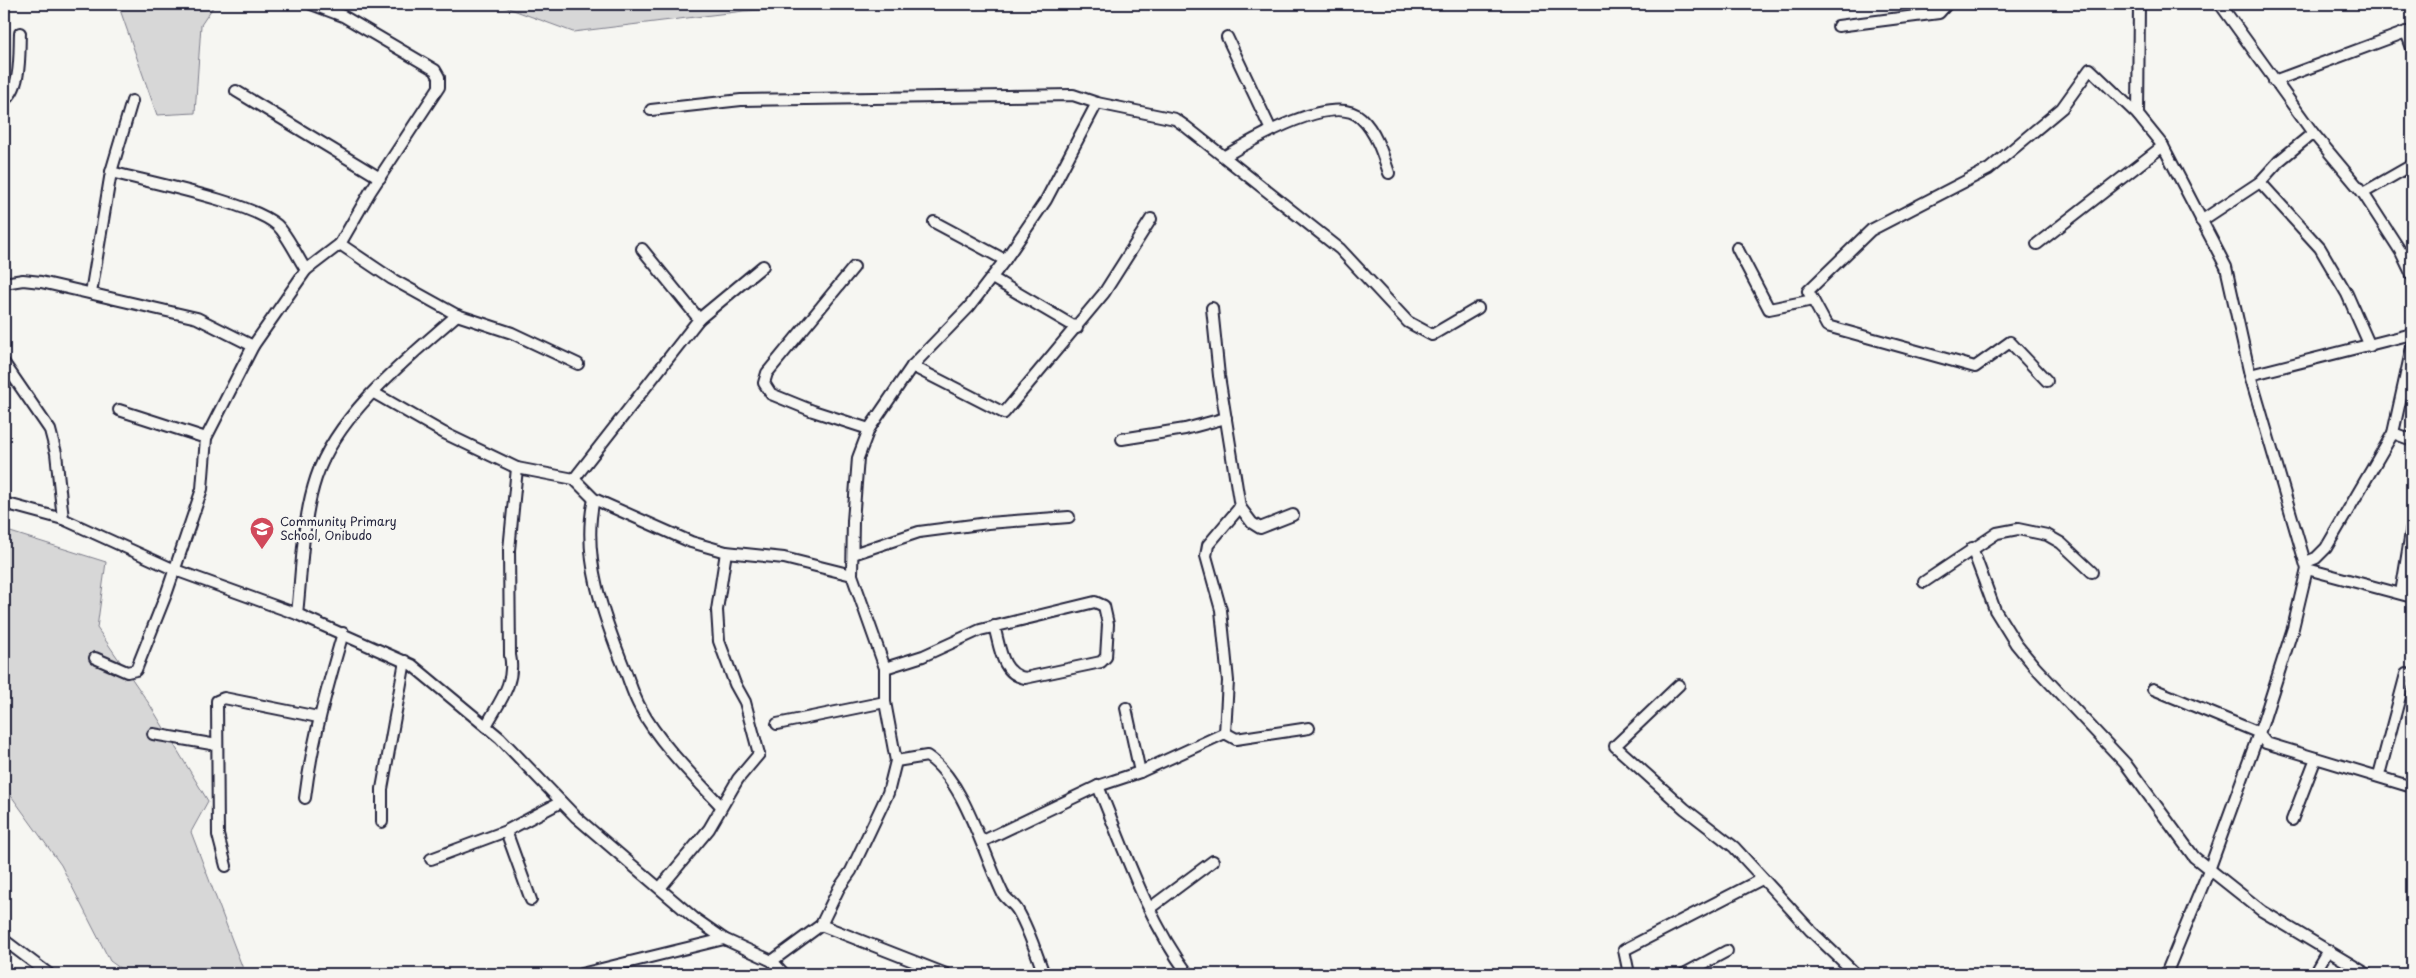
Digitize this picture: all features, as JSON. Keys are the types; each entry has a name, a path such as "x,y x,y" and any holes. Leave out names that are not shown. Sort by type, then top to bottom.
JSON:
{"street":[{"path":"95,658 127,672 136,670 176,570 202,489 206,438 253,346 306,270 340,244 439,87 439,77 435,70 343,16 312,4"},
{"path":"1838,26 1939,13 1947,4"},
{"path":"2138,115 2139,4"},
{"path":"2220,4 2313,133 2363,193 2401,252 2412,275"},
{"path":"2274,81 2409,32 2412,48"},
{"path":"4,100 11,95 16,79 20,33"},
{"path":"1228,37 1271,130"},
{"path":"2047,381 2010,342 1975,367 1827,326 1808,291 1871,230 1989,169 2062,108 2090,69 2138,115 2162,146 2226,267 2250,375 2306,565 2293,628 2258,732 2208,870 2166,974"},
{"path":"236,91 380,178"},
{"path":"651,110 741,100 1073,95 1098,103 1175,119 1225,156 1340,249 1408,322 1423,332 1432,336 1478,308"},
{"path":"91,293 111,172 132,101"},
{"path":"772,961 821,925 888,793 896,761 885,702 885,668 852,575 856,468 869,429 912,366 969,307 1005,260 1046,200 1098,103"},
{"path":"1225,156 1271,130 1335,110 1361,117 1381,148 1389,173"},
{"path":"2201,221 2260,182 2279,161 2313,133"},
{"path":"2037,244 2162,146"},
{"path":"2363,193 2412,165"},
{"path":"111,172 230,204 269,219 279,227 306,270"},
{"path":"2260,182 2320,248 2347,294 2370,346"},
{"path":"912,366 1004,413 1077,328 1104,293 1151,219"},
{"path":"934,222 1005,260"},
{"path":"340,244 392,279 457,315 512,333 578,364"},
{"path":"1737,248 1769,309 1813,300"},
{"path":"642,249 698,319"},
{"path":"574,478 698,319 762,266"},
{"path":"854,267 767,374 764,383 771,394 812,411 869,429"},
{"path":"992,278 1077,328"},
{"path":"4,283 23,280 41,282 205,321 253,346"},
{"path":"1212,308 1219,376 1240,508 1252,523 1260,528 1292,515"},
{"path":"297,614 306,535 316,477 344,427 374,393 457,315"},
{"path":"2250,375 2412,334"},
{"path":"2306,565 2326,548 2393,433 2412,347"},
{"path":"4,363 50,430 56,453 63,519"},
{"path":"374,393 444,433 517,468 574,478 594,499 691,542 726,552 784,558 852,575"},
{"path":"119,410 206,438"},
{"path":"1122,439 1185,429 1226,418"},
{"path":"2393,433 2412,440"},
{"path":"486,726 511,679 513,669 510,655 509,550 517,468"},
{"path":"594,499 590,515 596,583 611,635 641,709 677,758 721,806"},
{"path":"4,503 63,519 176,570 343,632 421,670 486,726 561,802 694,918 724,939 772,961 784,974"},
{"path":"1225,733 1228,681 1221,610 1206,556 1208,546 1240,508"},
{"path":"853,554 918,532 988,523 1069,517"},
{"path":"2401,593 2412,526"},
{"path":"1924,582 1997,532 2018,529 2031,530 2061,543 2092,572"},
{"path":"1972,548 1995,610 2016,644 2125,764 2194,857 2262,911 2367,974"},
{"path":"660,888 709,830 738,779 759,754 745,702 735,684 719,641 717,610 726,552"},
{"path":"2306,565 2412,597"},
{"path":"885,668 923,656 980,630 994,626 1099,602 1104,606 1107,615 1106,657 1101,662 1025,678 1016,676 1008,671 994,626"},
{"path":"305,798 318,717 343,632"},
{"path":"382,822 382,790 404,661"},
{"path":"2379,775 2406,674"},
{"path":"1679,685 1615,746 1685,809 1734,847 1762,879 1856,974"},
{"path":"2153,689 2258,732 2266,743 2379,775 2412,787"},
{"path":"226,866 218,835 216,707 220,698 318,717"},
{"path":"776,724 885,702"},
{"path":"1126,708 1140,772"},
{"path":"1225,733 1236,739 1309,728"},
{"path":"983,841 1098,786 1140,772 1225,733"},
{"path":"154,734 217,745"},
{"path":"896,761 927,756 938,762 960,797 983,841 1004,895 1019,912 1044,974"},
{"path":"2292,820 2316,758"},
{"path":"1098,786 1150,908 1176,959 1188,974"},
{"path":"431,859 506,831 561,802"},
{"path":"506,831 531,900"},
{"path":"1150,908 1213,861"},
{"path":"1629,974 1624,950 1762,879"},
{"path":"821,925 946,974"},
{"path":"581,974 724,939"},
{"path":"4,940 49,974"},
{"path":"2314,974 2328,950"},
{"path":"1684,974 1727,951"}],"shaded area":[{"path":"118,4 215,4 201,25 195,113 157,115"},
{"path":"497,4 887,4 744,11 573,32"},
{"path":"4,530 106,562 97,628 150,705 208,801 191,832 245,974 128,974 110,961 61,865 4,786"}],"place":[{"name":"Community Primary School, Onibudo","path":"262,550"}]}
